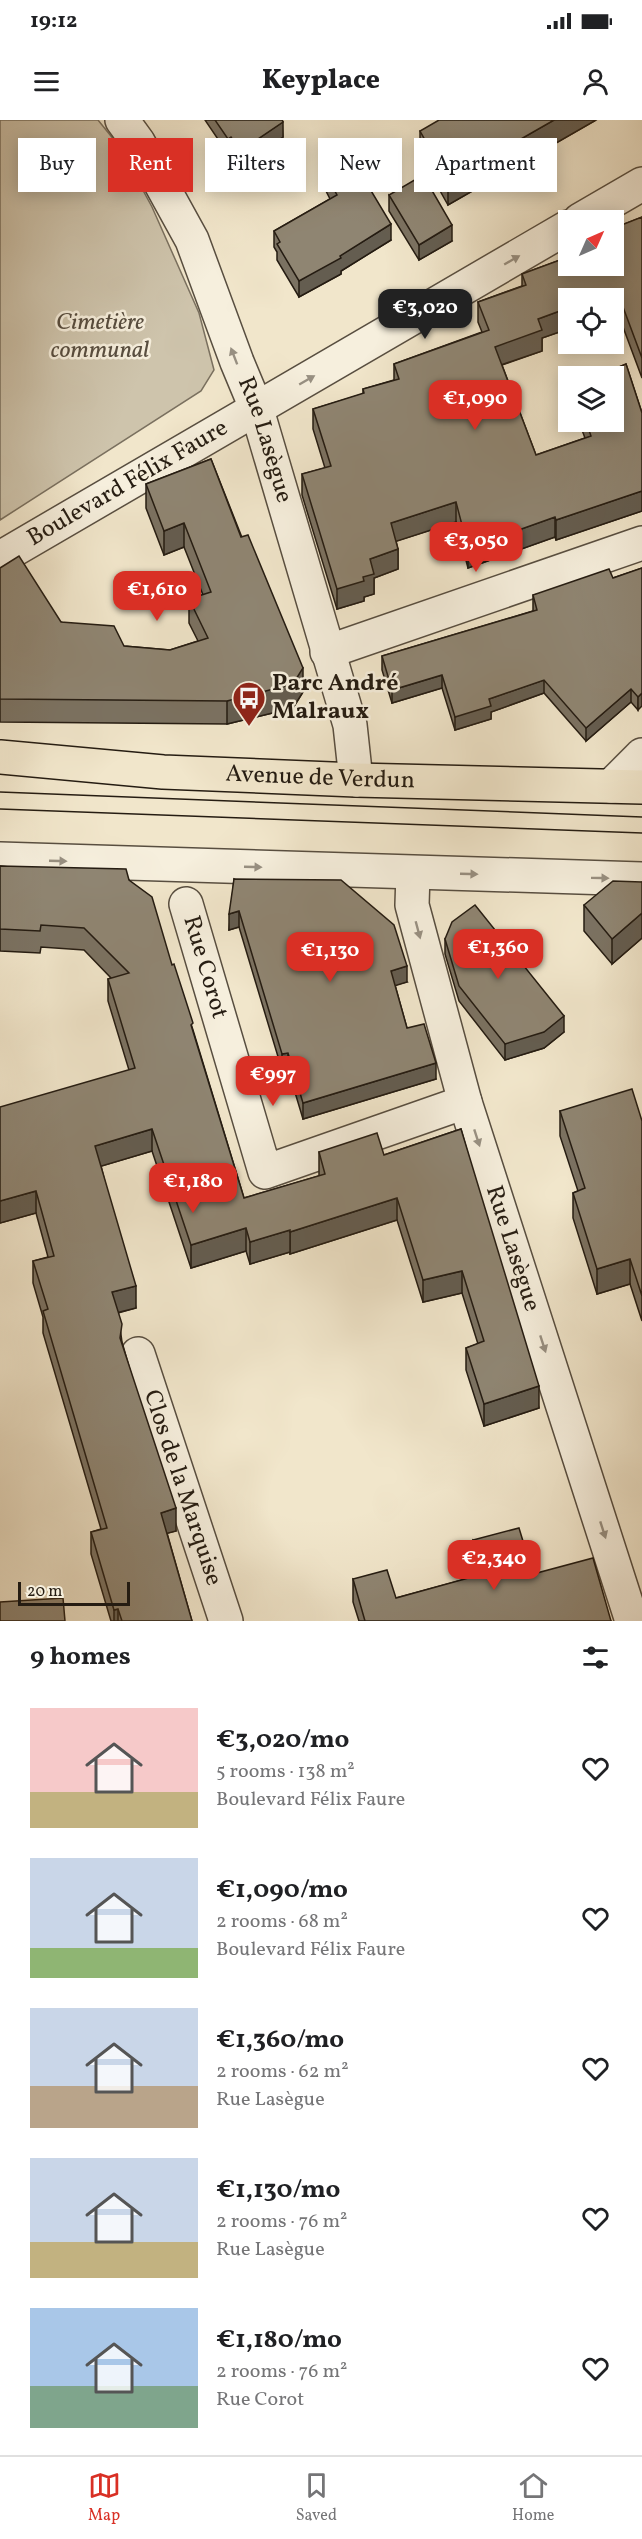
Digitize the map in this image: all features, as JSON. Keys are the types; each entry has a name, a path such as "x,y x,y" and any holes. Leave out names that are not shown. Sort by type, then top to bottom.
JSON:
{"main road":[{"name":"Avenue de Verdun","path":"0,757 163,772 356,780 627,786"}],"street":[{"name":"Rue Lasègue","path":"122,120 138,142 192,240 257,410 350,725 356,780"},
{"path":"597,210 642,184"},
{"name":"Boulevard Félix Faure","path":"0,558 558,233"},
{"path":"327,652 642,543"},
{"path":"627,786 642,755"},
{"path":"0,859 642,879"},
{"name":"Rue Lasègue","path":"412,873 412,905 465,1102 632,1621"},
{"name":"Rue Corot","path":"186,904 265,1172 465,1102"},
{"name":"Clos de la Marquise","path":"138,1354 226,1621"}],"green space":[{"name":"Cimetière communal","path":"0,120 98,120 113,138 108,138 108,192 144,192 199,313 214,370 201,391 0,520"}],"building":[{"path":"215,120 282,120 283,122 259,138 227,138"},
{"path":"439,120 554,120 523,138 424,138 420,131"},
{"path":"414,180 414,192 433,192 452,225 419,245 389,195 402,192 402,187"},
{"path":"335,192 372,192 391,224 340,256 341,258 299,281 277,244 280,242 274,231 337,195"},
{"path":"642,217 642,358 624,310 624,288 558,288 558,312 538,319 542,330 495,347 536,455 591,436 590,432 624,432 624,366 621,366 626,364 642,413 642,491 556,520 555,517 468,548 456,502 391,523 398,549 370,559 374,574 363,577 364,581 337,589 302,474 331,466 313,409 364,393 363,389 399,379 394,364 489,330 478,302 526,285 522,274 558,261 558,276 624,276 624,224"},
{"path":"211,459 241,537 248,535 303,668 293,684 227,701 0,699 0,568 19,556 61,622 114,626 124,646 170,650 208,638 189,599 211,592 184,523 164,531 146,484"},
{"path":"642,568 642,693 638,697 631,689 586,728 544,680 489,699 491,706 455,717 442,675 392,690 382,656 537,610 533,595 609,569 613,578"},
{"path":"0,866 126,869 129,880 152,897 172,965 174,964 193,1023 191,1025 244,1198 325,1174 319,1152 377,1133 384,1155 461,1129 539,1386 484,1404 466,1348 484,1341 462,1271 423,1280 397,1198 290,1232 290,1230 250,1242 246,1228 191,1245 152,1129 95,1146 136,1286 112,1292 122,1324 120,1338 176,1508 161,1513 192,1621 122,1621 118,1609 114,1610 91,1532 107,1528 43,1311 48,1309 33,1261 54,1256 36,1191 0,1201 0,1107 135,1068 108,979 129,973 84,928 41,925 40,931 0,929"},
{"path":"234,879 341,880 394,925 407,966 391,971 407,1028 424,1024 436,1063 303,1103 288,1053 282,1054 239,911 229,914"},
{"path":"613,881 642,882 642,913 612,939 584,905"},
{"path":"475,905 564,1016 544,1032 505,1044 459,986 445,939 452,922"},
{"path":"632,1089 642,1121 642,1296 630,1259 597,1269 573,1193 585,1188 560,1111"},
{"path":"519,1528 533,1574 593,1558 611,1621 365,1621 353,1579 387,1570 396,1598 483,1574 473,1540"},
{"path":"63,1598 65,1621 0,1621 0,1602"}],"tram line":[{"path":"0,792 642,817"},
{"path":"0,809 642,833"}],"place":[{"name":"Parc André Malraux","path":"249,727"}]}
